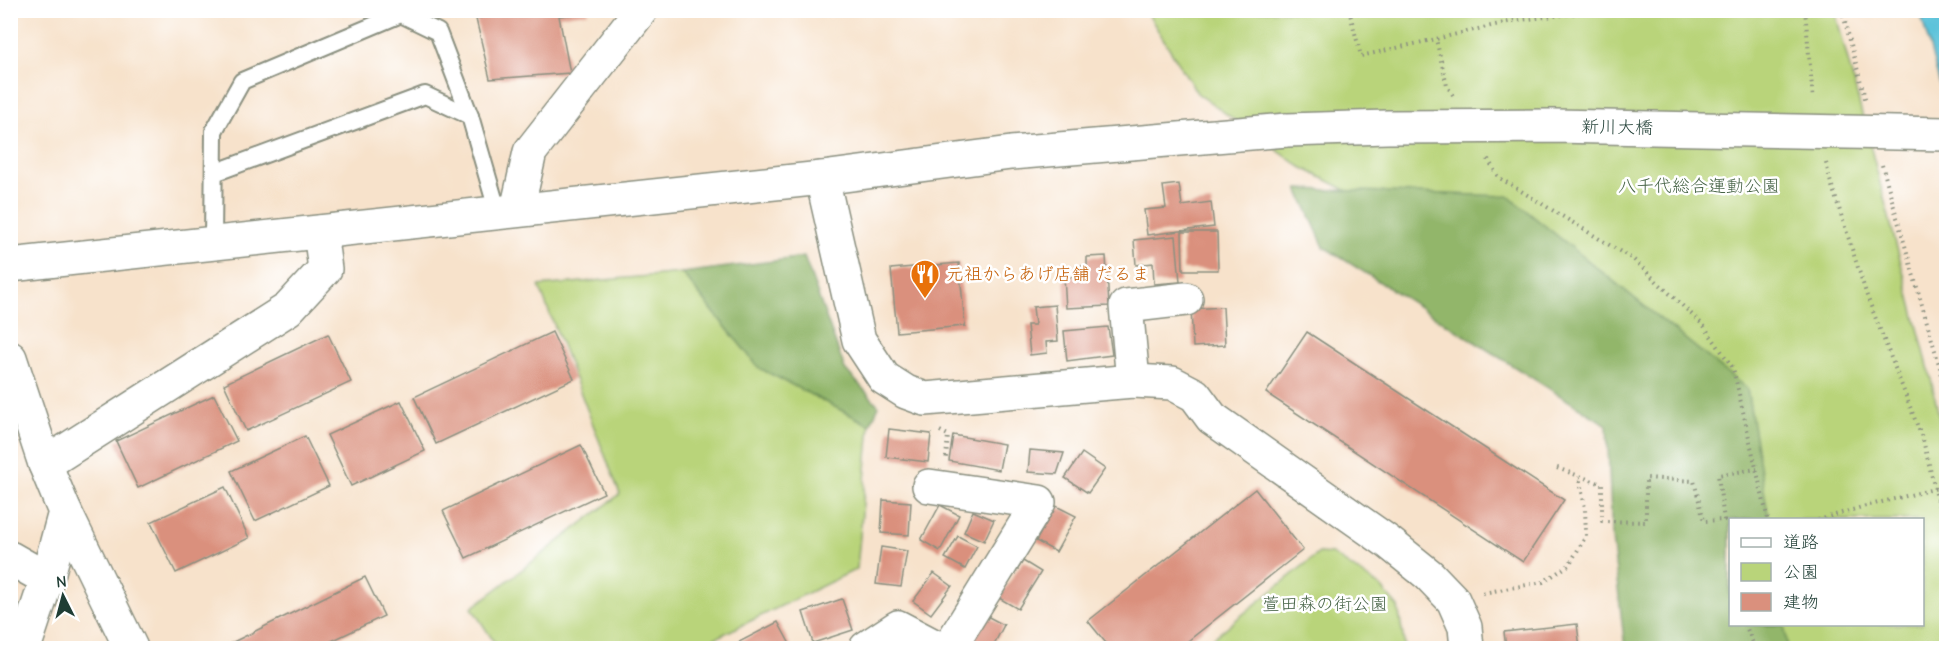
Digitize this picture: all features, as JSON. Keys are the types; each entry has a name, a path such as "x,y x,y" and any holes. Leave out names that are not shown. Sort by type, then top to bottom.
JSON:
{"street":[{"path":"507,212 530,152 641,10"},
{"name":"新川大橋","path":"10,265 822,178 1011,153 1287,130 1554,126 1947,134"},
{"path":"822,178 859,340 884,378 906,392 925,399 1133,381 1172,383 1195,395 1212,418 1388,542 1429,575 1453,600 1465,627 1467,648"},
{"path":"45,464 288,309 325,269 320,232"},
{"path":"1133,381 1126,306 1186,299"},
{"path":"10,358 45,464 64,512 131,648"},
{"path":"929,486 1039,502 949,648"},
{"path":"24,648 47,579 64,512"},
{"path":"10,558 47,579"},
{"path":"866,648 898,627 938,648"}],"lane":[{"path":"213,243 214,131 242,81 401,14 421,16 438,32 507,212"},
{"path":"214,173 426,95 470,116"}],"path":[{"path":"1350,10 1361,56 1512,21 1605,10"},
{"path":"1806,10 1814,106"},
{"path":"1842,10 1869,112"},
{"path":"1436,39 1447,86 1453,96"},
{"path":"1487,157 1498,177 1634,260 1704,326 1733,368 1768,518"},
{"path":"1880,157 1940,368 1947,422"},
{"path":"1825,159 1867,296 1923,440 1947,535"},
{"path":"1557,468 1602,483 1602,521 1646,522 1646,478 1694,481 1704,521 1724,520 1718,475 1757,469"},
{"path":"1453,600 1543,582 1569,565 1586,536 1585,508 1579,476"},
{"path":"1822,518 1947,486"},
{"path":"1746,626 1755,648"}],"green space":[{"name":"八千代総合運動公園","path":"1146,11 1835,11 1930,374 1946,449 1946,648 1686,648 1686,553 1527,283 1301,167 1197,93"},
{"path":"1298,189 1508,196 1747,389 1769,518 1729,518 1729,626 1784,626 1788,648 1625,648 1612,538 1607,425 1324,247"},
{"path":"804,257 845,369 879,406 870,425 759,368 682,273"},
{"path":"682,273 759,368 870,425 857,569 695,648 498,648 472,608 620,494 539,286"},
{"name":"萱田森の街公園","path":"1319,553 1332,554 1381,587 1398,607 1405,648 1201,648"}],"water":[{"path":"1920,11 1946,11 1946,107"}],"building":[{"path":"508,10 588,10 589,13 559,16 570,73 490,79 476,19"},
{"path":"1179,184 1182,206 1211,202 1214,227 1147,235 1144,210 1166,208 1163,186"},
{"path":"1182,232 1217,232 1218,270 1183,270"},
{"path":"1176,236 1180,282 1154,284 1153,263 1136,265 1134,240"},
{"path":"1106,256 1109,306 1066,308 1064,277 1077,277 1076,266 1087,266 1087,257"},
{"path":"959,263 965,326 897,332 891,269"},
{"path":"1055,305 1058,341 1046,342 1047,353 1030,355 1027,325 1035,325 1033,307"},
{"path":"1223,307 1225,345 1193,347 1191,309"},
{"path":"1108,327 1112,355 1067,361 1064,331"},
{"path":"552,332 574,379 436,444 414,397"},
{"path":"1307,332 1564,500 1523,562 1266,393"},
{"path":"328,334 351,382 246,431 224,384"},
{"path":"214,395 237,441 138,488 116,441"},
{"path":"401,401 425,451 351,486 327,435"},
{"path":"889,429 931,434 928,462 886,457"},
{"path":"953,435 1004,444 999,470 949,461"},
{"path":"305,436 329,486 255,521 231,471"},
{"path":"581,445 604,493 466,558 443,511"},
{"path":"1030,450 1064,453 1057,474 1028,472"},
{"path":"1082,453 1105,469 1088,493 1065,478"},
{"path":"225,487 249,538 176,573 151,522"},
{"path":"1255,489 1303,550 1179,648 1110,648 1088,621"},
{"path":"883,500 911,502 909,535 881,533"},
{"path":"940,505 959,515 940,551 921,540"},
{"path":"1056,506 1076,516 1056,552 1036,541"},
{"path":"973,511 994,520 984,541 964,532"},
{"path":"958,536 977,546 965,569 945,558"},
{"path":"881,547 907,551 901,587 876,584"},
{"path":"1023,561 1041,572 1018,609 999,598"},
{"path":"934,573 952,586 931,614 913,601"},
{"path":"365,577 384,616 317,648 221,648"},
{"path":"842,599 853,630 813,643 803,612"},
{"path":"985,615 1004,625 992,648 968,648"},
{"path":"778,622 792,648 742,648 739,642"},
{"path":"1577,624 1580,648 1506,648 1504,632"}],"place":[{"name":"元祖からあげ店舗 だるま","path":"925,300"}]}
